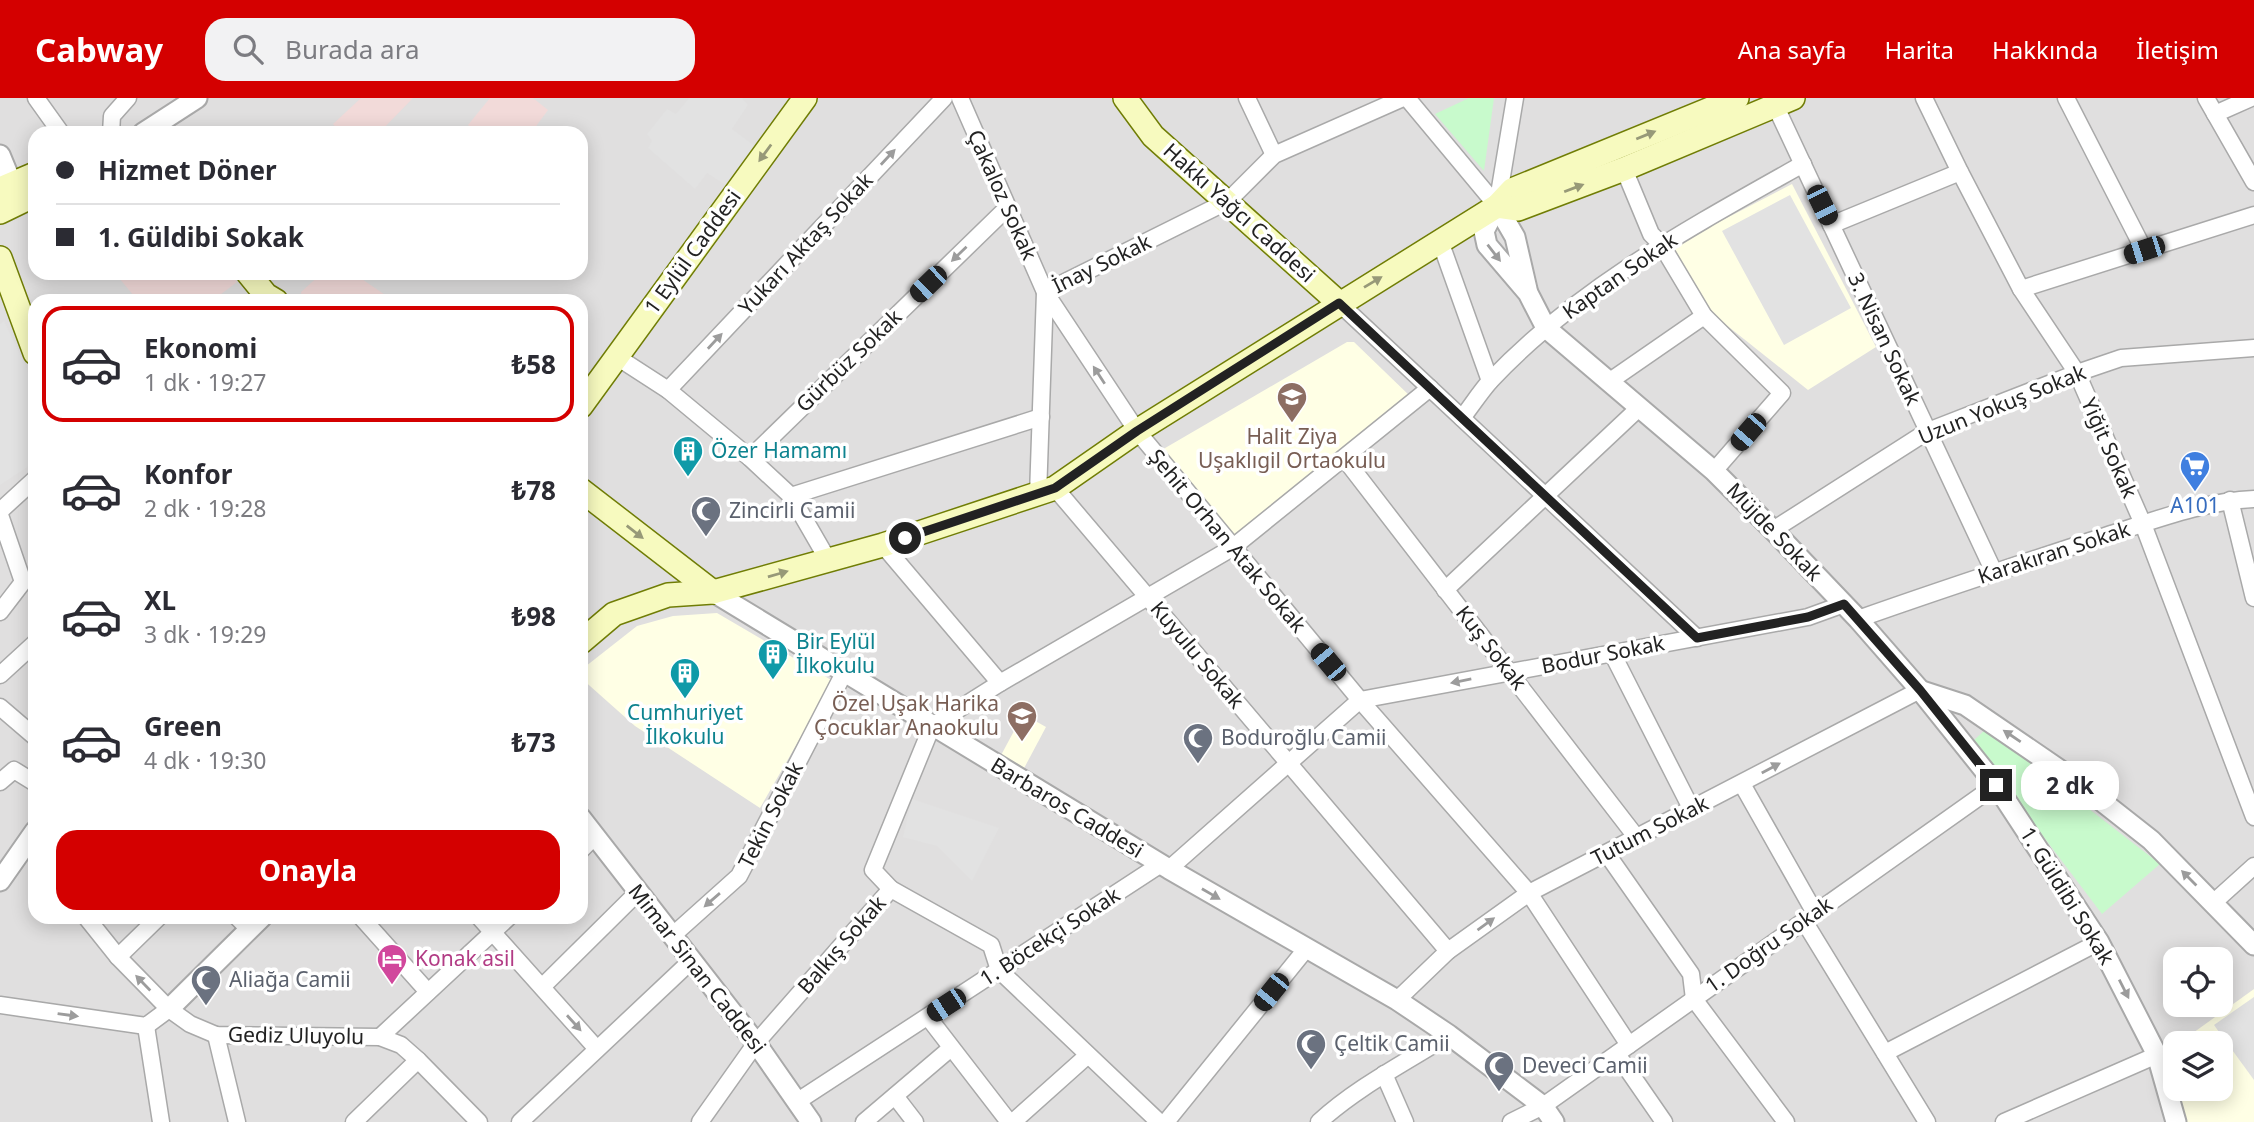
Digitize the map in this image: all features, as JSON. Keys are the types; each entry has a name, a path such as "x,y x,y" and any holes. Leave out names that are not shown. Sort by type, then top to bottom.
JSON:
{"main road":[{"name":"1 Eylül Caddesi","path":"588,396 805,98"},
{"name":"Hakkı Yağcı Caddesi","path":"1125,98 1153,136 1339,303"},
{"path":"588,636 614,614 668,595 713,592 883,545 1046,491 1339,303 1440,242 1497,205 1512,190 1737,98"},
{"path":"1497,205 1518,209 1624,169 1784,102"},
{"path":"0,212 17,192"},
{"path":"0,258 28,334"},
{"path":"254,280 267,294"},
{"name":"Barbaros Caddesi","path":"588,495 713,592"}],"street":[{"path":"36,98 56,126"},
{"path":"111,126 112,116 128,98"},
{"path":"155,126 197,98"},
{"name":"Yukarı Aktaş Sokak","path":"668,390 944,98"},
{"name":"Çakaloz Sokak","path":"960,98 1045,292 1137,431"},
{"path":"1247,98 1273,155 1405,98 1497,205 1515,237 1528,293"},
{"path":"1516,98 1497,205 1484,231 1487,245 1528,293"},
{"name":"Yiğit Sokak","path":"1924,98 2021,289 2077,373 2143,524 2254,817"},
{"path":"2066,98 2144,250"},
{"path":"2206,98 2254,182"},
{"path":"2215,114 2251,98"},
{"name":"3. Nisan Sokak","path":"1784,102 1802,164 1994,572"},
{"path":"0,155 17,192"},
{"name":"İnay Sokak","path":"1046,491 1041,418 1045,292 1228,201 1273,155"},
{"name":"Kaptan Sokak","path":"1462,418 1490,381 1546,328 1661,244 1802,164"},
{"path":"1624,169 1651,234 1661,244 1704,316 1782,393 1714,471"},
{"path":"1831,225 1960,173"},
{"name":"Gürbüz Sokak","path":"750,457 1008,207"},
{"path":"2021,289 2254,215"},
{"path":"1440,242 1490,381"},
{"name":"Müjde Sokak","path":"1528,293 1546,328 1714,471 1844,604 1920,690"},
{"name":"Hakkı Yağcı Caddesi","path":"1339,303 1697,638"},
{"path":"1610,381 1704,316"},
{"name":"Uzun Yokuş Sokak","path":"1773,530 1928,431 2077,373 2121,359 2254,348"},
{"path":"617,357 668,390 750,457 790,496 828,560"},
{"path":"932,726 1000,683 1232,548 1430,388"},
{"path":"1446,590 1640,407"},
{"path":"790,496 1041,418"},
{"name":"Şehit Orhan Atak Sokak","path":"1137,431 1360,700 1529,893 1664,1122"},
{"name":"Kuş Sokak","path":"1344,458 1637,838"},
{"path":"0,612 23,582 0,513 28,486"},
{"name":"Kuyulu Sokak","path":"1046,491 1147,596 1448,951"},
{"name":"Karakıran Sokak","path":"1858,619 2143,524 2230,500 2254,499"},
{"path":"2230,500 2254,598"},
{"path":"883,545 1000,683"},
{"name":"Barbaros Caddesi","path":"713,592 1165,867 1397,1000 1448,1035 1549,1114"},
{"name":"Bodur Sokak","path":"1360,700 1808,617 1844,604"},
{"path":"0,675 28,649"},
{"path":"1612,653 1692,810"},
{"name":"Tekin Sokak","path":"672,936 739,876 844,673"},
{"path":"1920,690 1965,705 2076,781 2151,840 2254,945"},
{"name":"Tutum Sokak","path":"1397,1000 1448,951 1529,893 1920,690"},
{"name":"1. Güldibi Sokak","path":"1920,690 1996,785 2099,942 2157,1055 2176,1122"},
{"name":"1. Böcekçi Sokak","path":"798,1101 999,970 1165,867 1360,700"},
{"path":"0,707 28,731"},
{"name":"Balkış Sokak","path":"699,1122 756,1043 891,889 873,870 932,726"},
{"path":"0,782 14,770 28,779"},
{"path":"1742,784 1810,917 1885,1053 1927,1122"},
{"name":"1. Doğru Sokak","path":"1511,1122 1549,1114 1623,1049 1996,785"},
{"path":"0,881 28,843"},
{"name":"Mimar Sinan Caddesi","path":"588,843 638,892 756,1043 811,1122"},
{"path":"1607,854 1691,974 1694,999 1786,1122"},
{"path":"2213,902 2254,866"},
{"path":"891,889 991,945 999,970 1158,1122"},
{"path":"542,987 638,892"},
{"name":"Gediz Uluyolu","path":"92,924 118,957 169,1009 190,1024 216,1035 380,1037 401,1045 479,1122"},
{"path":"118,957 152,924"},
{"path":"0,1005 146,1026 169,1009 246,924"},
{"path":"367,924 428,992"},
{"path":"486,924 597,1049"},
{"path":"380,1037 502,924"},
{"path":"1885,1053 2099,942"},
{"path":"1166,1122 1306,948"},
{"path":"520,1122 691,961"},
{"path":"928,1017 1011,1122 1088,1055"},
{"path":"146,1026 161,1122"},
{"path":"216,1035 237,1122"},
{"path":"1319,1122 1334,1108 1384,1074 1448,1035"},
{"path":"864,1122 951,1048"},
{"path":"2004,1122 2157,1055"},
{"path":"354,1122 418,1060"},
{"path":"1384,1074 1405,1122"},
{"path":"895,1096 915,1122"}],"shaded area":[{"path":"0,98 2254,98 2254,1122 0,1122"},
{"path":"361,98 413,98 386,126 333,124"},
{"path":"490,98 533,98 548,110 536,126 468,125"},
{"path":"689,98 742,98 748,105 732,129 756,147 727,186 707,173 695,189 648,148 652,141 647,134 667,109 676,114"},
{"path":"1792,184 1876,347 1808,390 1710,312 1673,246"},
{"path":"1790,195 1851,308 1784,345 1722,231"},
{"path":"121,280 237,282 221,294 132,294"},
{"path":"314,280 363,280 384,294 301,294"},
{"path":"4,321 28,371 28,467 0,485 0,324"},
{"name":"Halit Ziya Uşaklıgil Ortaokulu","path":"1347,342 1354,342 1412,398 1236,540 1160,451"},
{"path":"717,613 833,681 760,808 635,726 588,684 588,664 637,626 673,616"},
{"name":"Özel Uşak Harika Çocuklar Anaokulu","path":"1023,714 1046,727 1022,772 999,759"},
{"path":"912,799 999,828 972,881 937,846 903,837"},
{"path":"2254,989 2254,1122 2186,1122 2179,1101 2233,1101 2233,1031 2196,1031 2215,1017 2233,1017 2233,1004"},
{"path":"2254,997 2254,1080 2233,1051 2233,1031 2218,1031 2214,1025 2225,1017 2233,1017 2233,1012"}],"green space":[{"path":"1469,98 1494,98 1484,171 1435,114"},
{"path":"1986,729 2160,864 2102,914 1972,742"}],"place":[{"name":"Halit Ziya Uşaklıgil Ortaokulu","path":"1292,424"},
{"name":"Özer Hamamı","path":"688,478"},
{"name":"A101","path":"2195,493"},
{"name":"Zincirli Camii","path":"706,538"},
{"name":"Bir Eylül İlkokulu","path":"773,681"},
{"name":"Cumhuriyet İlkokulu","path":"685,700"},
{"name":"Özel Uşak Harika Çocuklar Anaokulu","path":"1022,743"},
{"name":"Boduroğlu Camii","path":"1198,765"},
{"name":"Konak asil","path":"392,986"},
{"name":"Aliağa Camii","path":"206,1007"},
{"name":"Çeltik Camii","path":"1311,1071"},
{"name":"Deveci Camii","path":"1499,1093"}],"route":[{"path":"905,538 1055,488 1137,431 1339,303 1697,638 1808,617 1844,604 1956,732 1996,785"}]}
